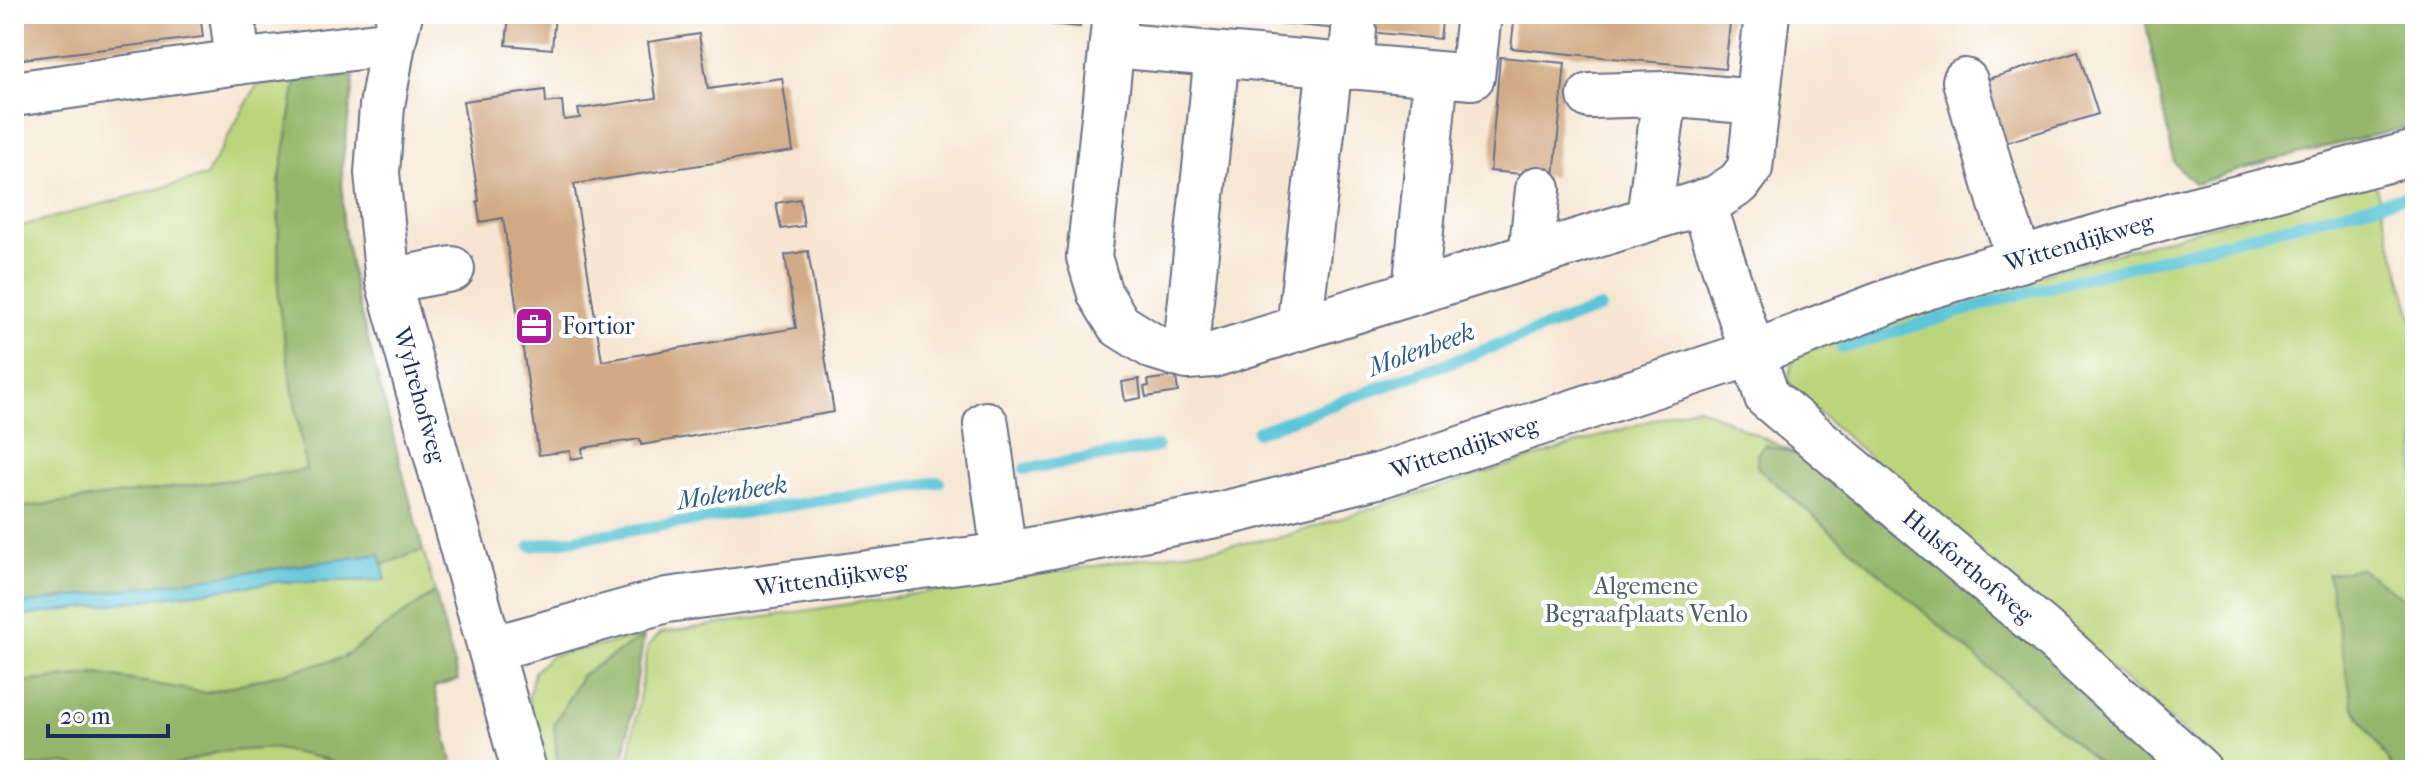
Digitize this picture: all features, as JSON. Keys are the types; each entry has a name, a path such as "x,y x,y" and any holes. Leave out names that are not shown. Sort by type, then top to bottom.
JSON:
{"street":[{"path":"232,14 238,62"},
{"path":"1479,14 1472,77 1436,74 1345,54 1217,55 1114,30 1089,257 1100,294 1119,325 1154,347 1185,356 1213,355 1716,198 1739,183 1750,168 1767,14"},
{"path":"14,94 238,62 396,29"},
{"name":"Wylrehofweg","path":"396,29 382,106 377,173 388,281 524,770"},
{"path":"1299,328 1345,54"},
{"path":"1185,356 1217,55"},
{"path":"1415,292 1436,74"},
{"path":"1965,81 2020,260"},
{"path":"1590,96 1665,94 1757,102"},
{"path":"1649,218 1665,94"},
{"name":"Wittendijkweg","path":"491,649 667,600 1004,555 1222,514 1381,475 1753,353 1924,288 2188,211 2415,153"},
{"path":"1531,256 1538,189"},
{"name":"Hulsforthofweg","path":"1703,202 1767,397 2044,630 2199,770"},
{"path":"388,281 452,269"},
{"path":"986,424 1004,555"}],"green space":[{"path":"2144,14 2415,14 2415,125 2265,162 2195,184 2174,163"},
{"path":"354,76 342,166 343,225 356,295 423,550 382,565 379,554 14,605 14,564 23,562 17,508 306,470 278,300 279,183 296,82"},
{"path":"296,82 279,183 278,300 306,470 17,508 14,483 14,228 206,176 257,85"},
{"path":"2374,180 2415,328 2415,606 2359,568 2353,706 2394,770 2227,770 1816,410 1788,382 1794,355 1972,294"},
{"name":"Algemene Begraafplaats Venlo","path":"1696,406 1801,456 1765,445 1757,466 2106,770 627,770 648,646 661,633 1282,537"},
{"path":"1765,445 1801,456 2023,631 2173,770 2106,770 1757,467 1757,454"},
{"path":"423,550 435,592 342,658 206,693 98,674 14,683 14,617 276,582 386,580 382,565"},
{"path":"2359,568 2415,606 2415,770 2394,770 2353,706 2328,574"},
{"path":"435,592 458,680 434,687 454,770 344,770 325,759 272,748 217,752 153,770 96,770 64,763 14,769 14,683 98,674 206,693 342,658"},
{"path":"644,636 582,675 554,724 558,770 545,770 528,699 534,672 551,656"},
{"path":"644,636 622,770 558,770 554,724 582,675"},
{"path":"272,748 325,759 344,770 153,770 217,752"},
{"path":"64,763 96,770 14,770 14,769"}],"water":[{"path":"380,554 386,580 276,582 14,617 14,605"}],"building":[{"path":"14,14 200,14 203,37 14,60"},
{"path":"509,14 555,14 552,49 506,45"},
{"path":"1041,14 1081,14 1080,27 1040,23"},
{"path":"1206,14 1443,14 1440,39"},
{"path":"1515,14 1731,14 1725,69 1511,48"},
{"path":"699,34 708,89 782,78 793,151 574,184 602,361 796,328 785,255 808,251 834,412 641,445 640,439 582,448 583,457 571,459 570,451 539,455 503,218 480,222 463,101 545,90 546,103 562,101 564,120 580,118 578,109 656,98 648,42"},
{"path":"2078,51 2098,114 2001,144 1982,81"},
{"path":"1500,57 1565,63 1554,177 1490,171"},
{"path":"800,199 804,226 781,229 776,203"},
{"path":"1176,376 1178,392 1146,397 1144,387 1149,386 1148,380"},
{"path":"1139,379 1141,398 1125,401 1122,382"}],"waterway":[{"path":"1842,348 2006,298 2415,194"},
{"name":"Molenbeek","path":"1257,432 1600,308"},
{"name":"Molenbeek","path":"1025,469 1157,447"},
{"name":"Molenbeek","path":"531,546 939,482"}],"place":[{"name":"Fortior","path":"534,326"}]}
